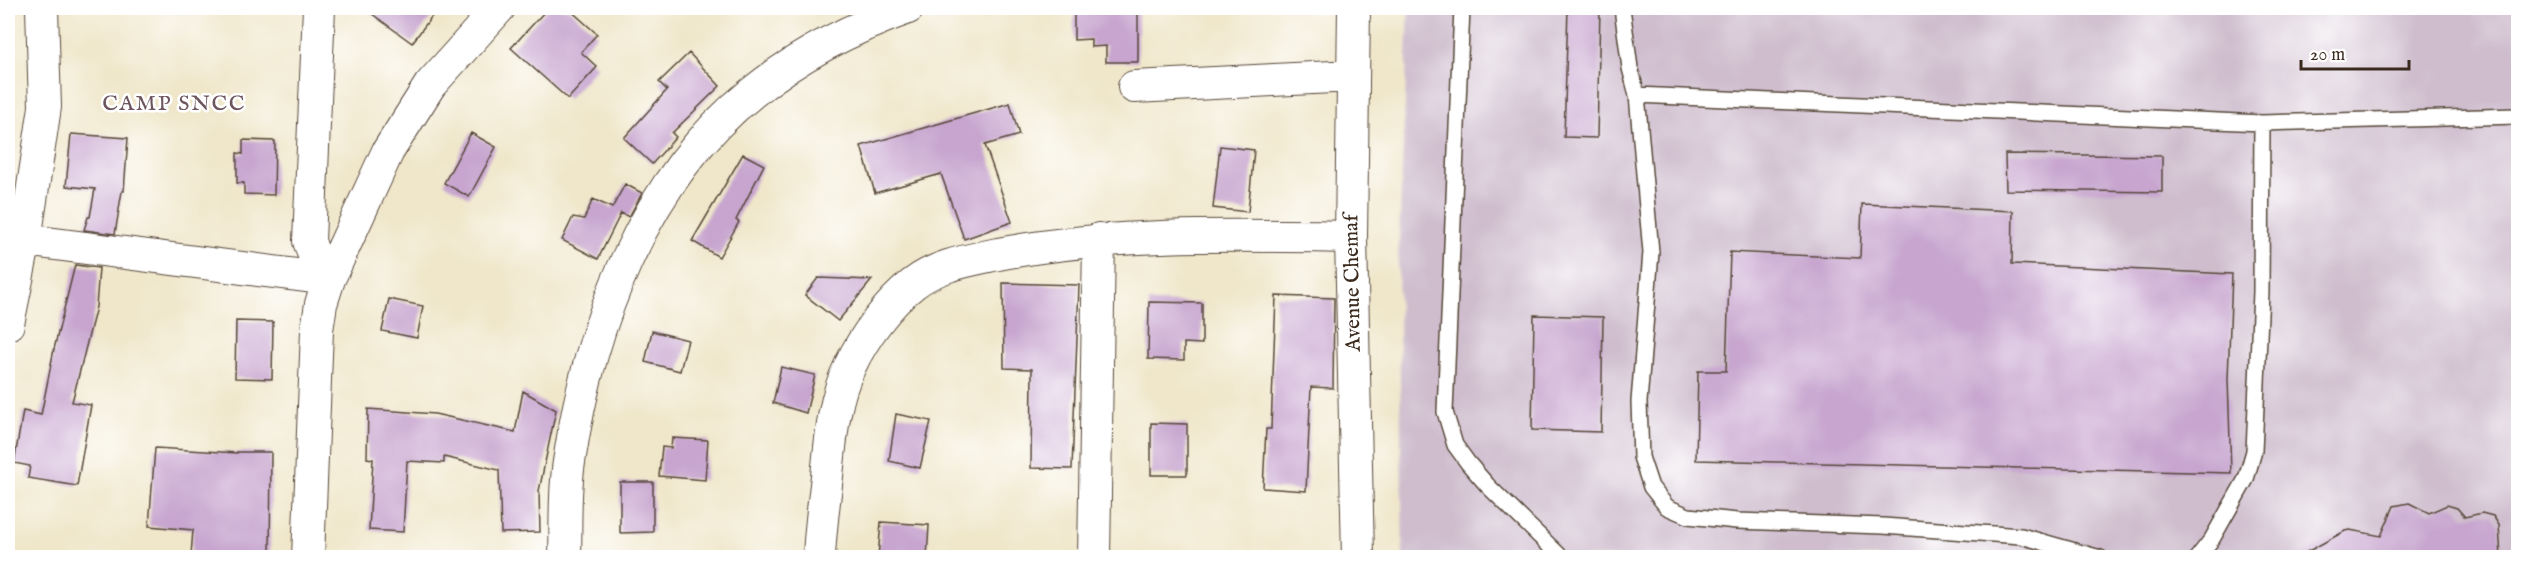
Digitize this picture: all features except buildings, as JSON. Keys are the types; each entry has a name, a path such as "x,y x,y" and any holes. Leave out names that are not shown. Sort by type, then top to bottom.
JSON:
{"street":[{"path":"8,324 16,239 45,107 42,8"},
{"path":"319,8 310,164 309,241 316,261 329,279"},
{"path":"308,558 317,330 321,304 329,279 388,151 430,85 499,8"},
{"path":"565,558 568,464 581,398 603,319 622,272 654,207 673,177 722,120 752,92 830,40 866,23 908,8"},
{"name":"Avenue Chemaf","path":"1354,8 1351,237 1358,558"},
{"path":"1134,87 1353,76"},
{"path":"819,558 831,438 838,396 850,366 887,309 914,283 942,268 1053,244 1099,239 1243,236 1351,237"},
{"path":"16,239 329,279"},
{"path":"1094,558 1099,239"}],"lane":[{"path":"1462,8 1445,412 1455,445 1468,463 1488,486 1562,558"},
{"path":"1622,8 1630,68 1637,95 1652,252 1640,402 1641,457 1651,488 1667,507 1688,516 1737,521 1883,526 2021,536 2100,558"},
{"path":"1637,95 2262,123 2518,116"},
{"path":"2197,558 2212,539 2246,479 2254,451 2261,292 2262,123"}],"shaded area":[{"path":"1409,8 2518,8 2518,557 1403,557 1398,263"}],"district":[{"name":"CAMP SNCC","path":"174,104"}]}
